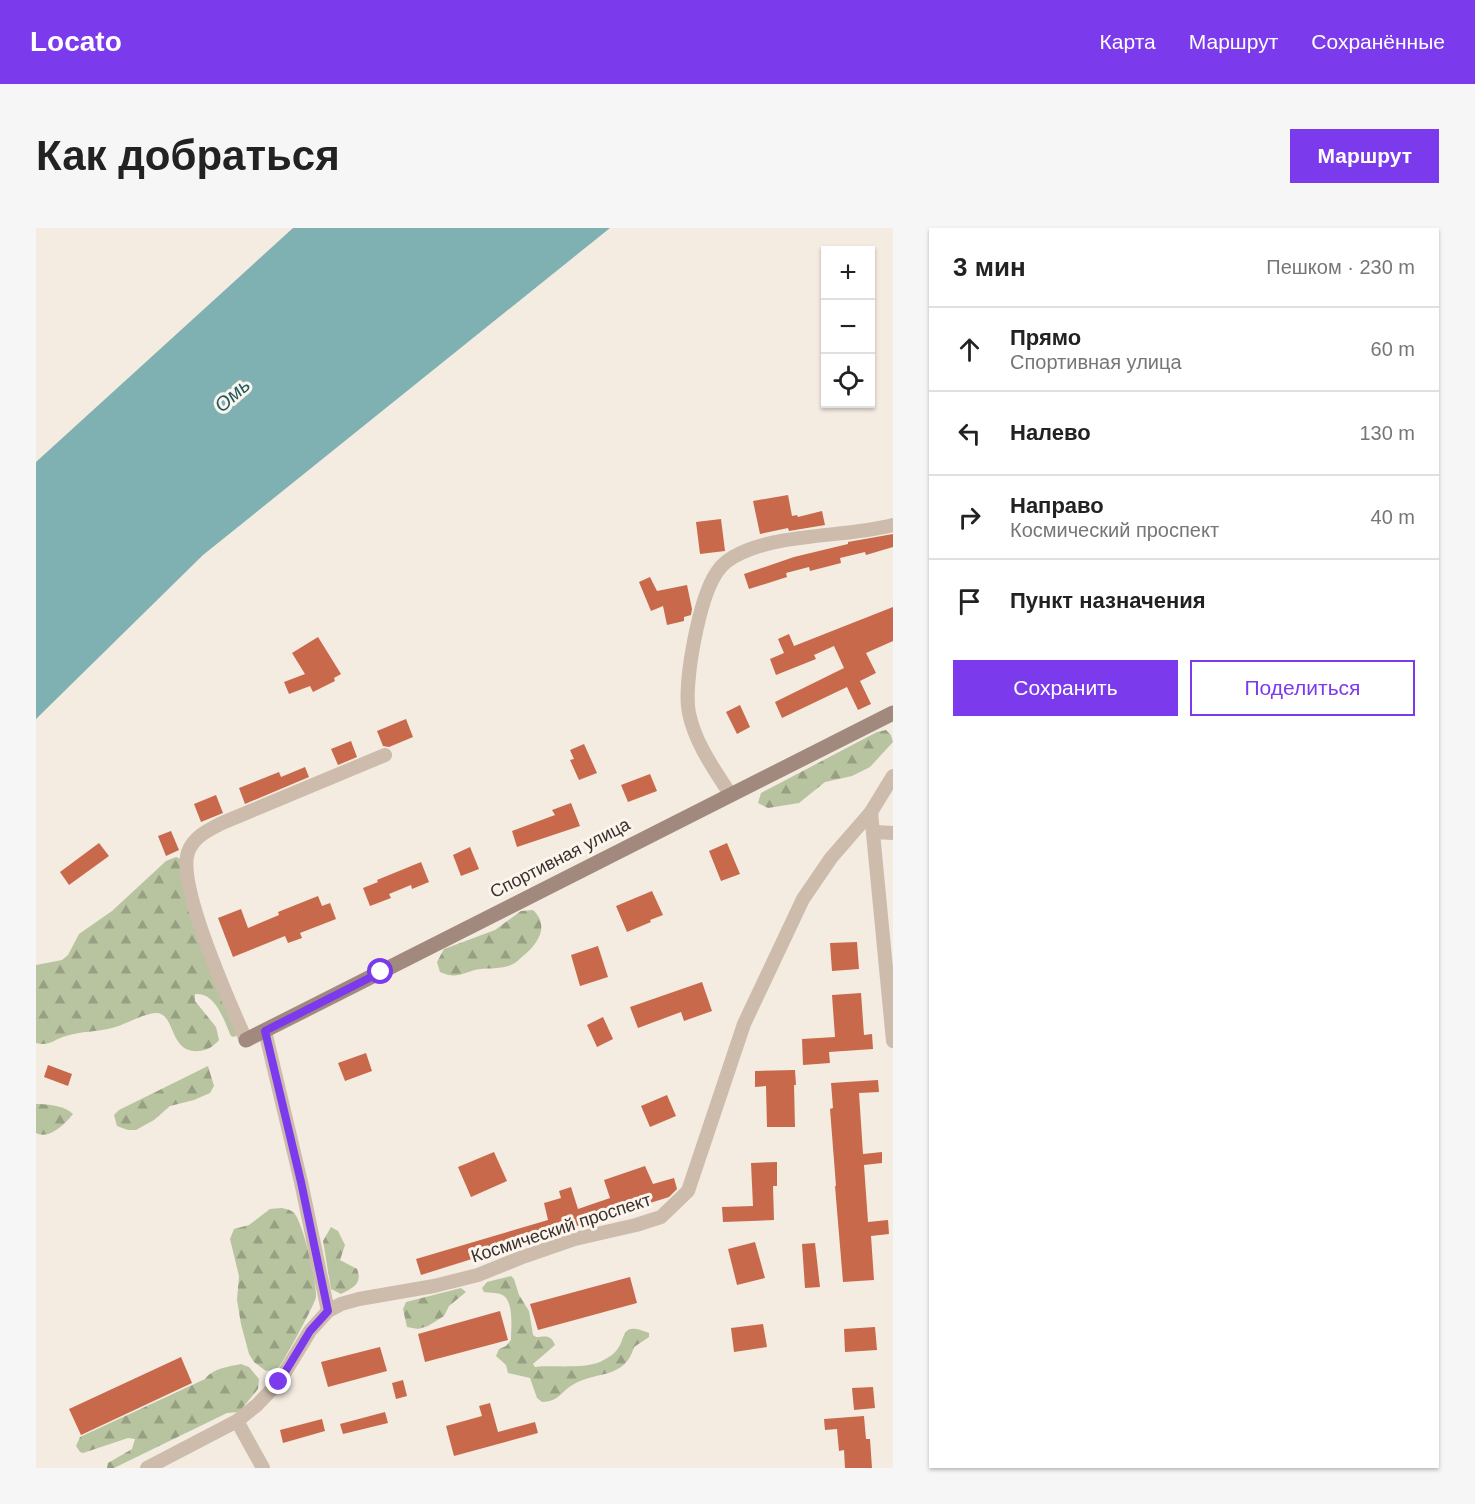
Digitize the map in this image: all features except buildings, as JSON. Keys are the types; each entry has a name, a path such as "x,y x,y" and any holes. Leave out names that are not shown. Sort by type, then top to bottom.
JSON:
{"street":[{"path":"730,794 702,749 693,728 687,697 700,610 717,572 729,560 756,547 811,537 874,530 893,525"},
{"name":"Спортивная улица","path":"246,1040 893,713"},
{"path":"246,1040 219,979 191,894 187,865 188,852 202,833 222,823 385,755"},
{"name":"Космический проспект","path":"147,1468 237,1421 257,1405 279,1382 310,1331 328,1311 359,1299 434,1286 478,1275 575,1239 661,1217 688,1191 744,1024 803,899 831,858 871,812 893,776"},
{"path":"871,812 875,832 893,1041"},
{"path":"875,832 893,833"},
{"path":"265,1031 301,1182 328,1311"},
{"path":"237,1421 263,1468"}],"green space":[{"path":"886,730 893,742 870,767 852,776 825,782 799,803 768,808 758,803 761,793 877,732"},
{"path":"176,857 183,860 237,1035 231,1036 214,1002 195,994 195,1001 216,1027 219,1040 205,1050 189,1050 182,1046 162,1014 155,1013 112,1028 72,1034 48,1043 36,1043 36,965 62,960 68,955 79,934 112,911 166,861"},
{"path":"533,910 541,922 540,935 533,946 514,963 505,967 480,969 456,975 440,972 437,962 444,949 495,930 521,911"},
{"path":"208,1066 214,1086 210,1093 170,1106 154,1120 136,1130 117,1126 114,1115 119,1110"},
{"path":"36,1104 61,1107 73,1114 56,1130 41,1135 36,1133"},
{"path":"281,1208 294,1213 298,1219 312,1267 316,1297 282,1363 273,1370 266,1371 254,1362 249,1354 237,1300 239,1276 230,1239 234,1229 249,1225 270,1209"},
{"path":"331,1227 338,1231 345,1245 340,1260 357,1269 359,1278 355,1285 341,1294 331,1289 323,1241"},
{"path":"511,1276 529,1311 533,1335 548,1337 555,1345 533,1364 535,1367 577,1366 600,1362 615,1353 628,1330 649,1333 649,1337 634,1347 630,1357 617,1369 583,1380 569,1387 556,1398 542,1402 537,1398 530,1378 508,1373 506,1365 496,1356 499,1349 511,1340 511,1310 504,1296 484,1292 482,1288 487,1282"},
{"path":"461,1288 466,1292 449,1306 444,1316 418,1329 407,1327 403,1309 406,1302"},
{"path":"241,1364 249,1367 259,1379 258,1389 239,1412 227,1413 114,1468 107,1468 108,1463 132,1449 135,1439 128,1438 83,1453 76,1446 80,1437 205,1379 216,1370"}],"water":[{"name":"Омь","path":"293,228 610,228 203,555 36,719 36,462"}],"route":[{"path":"279,1382 310,1331 328,1311 301,1182 265,1031 381,972"}]}
